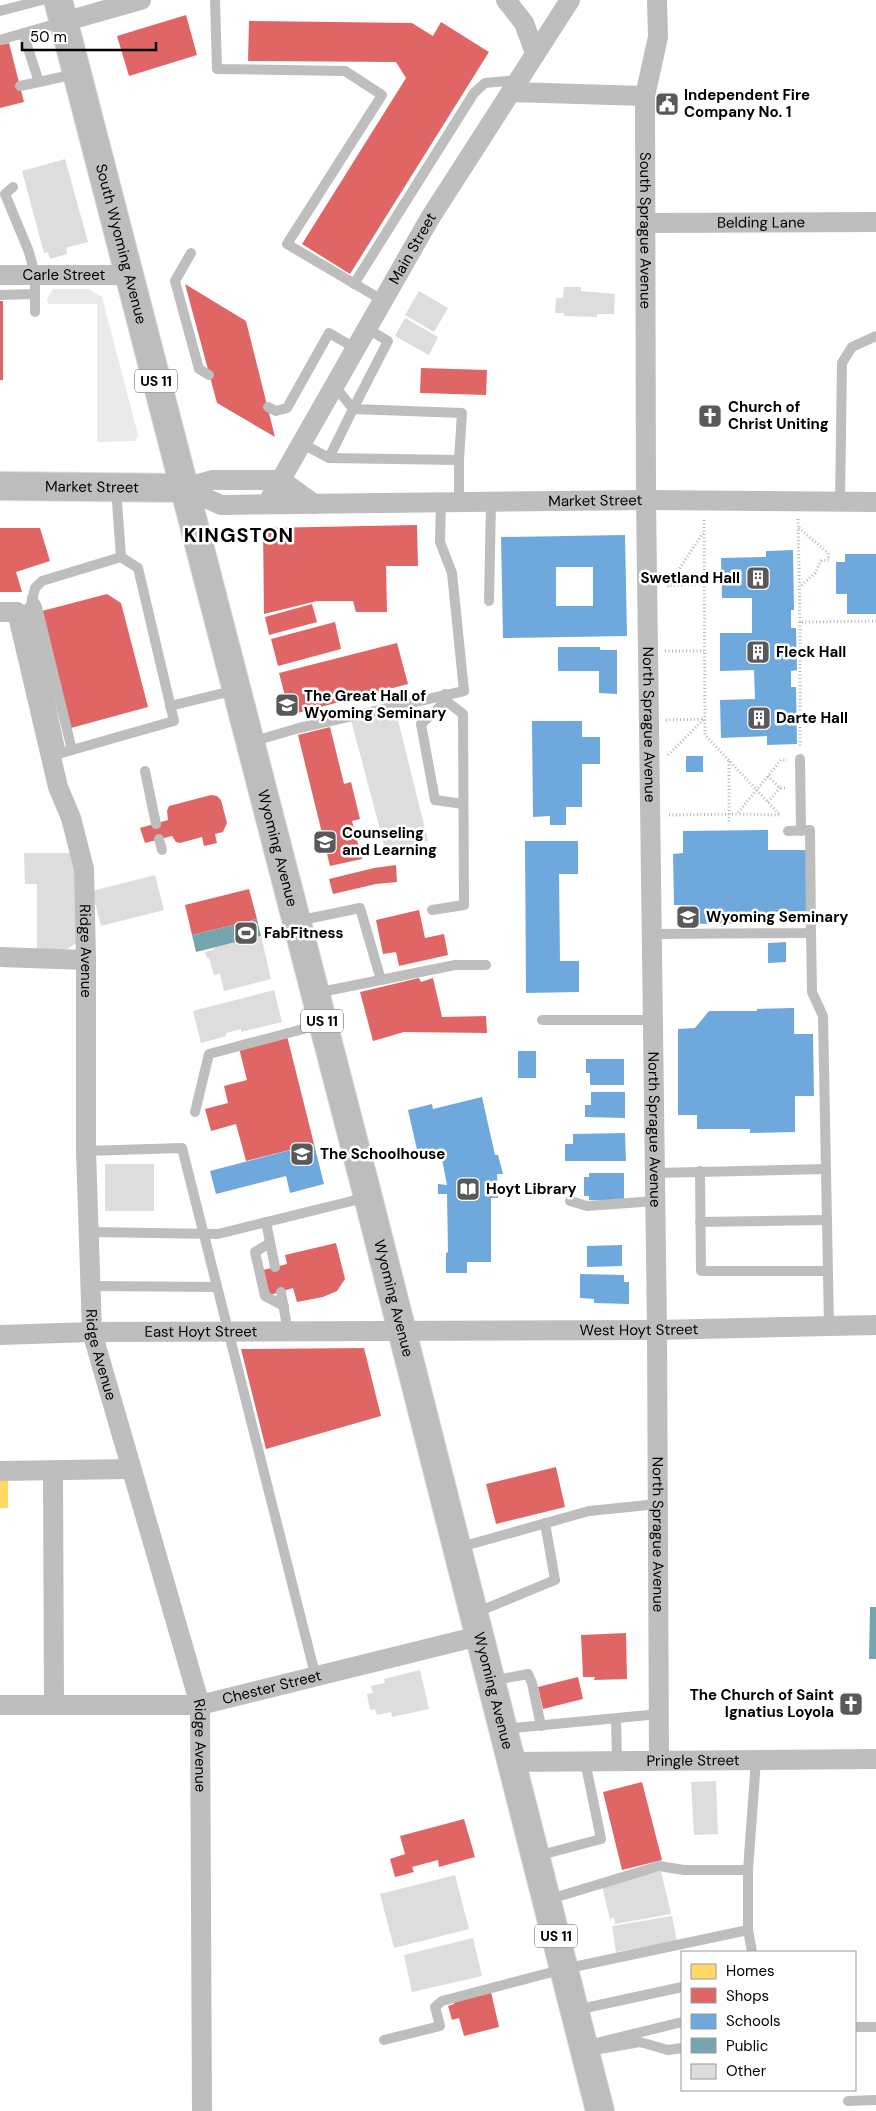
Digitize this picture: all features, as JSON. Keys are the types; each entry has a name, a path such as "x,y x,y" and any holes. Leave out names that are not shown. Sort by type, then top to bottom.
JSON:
{"main road":[{"name":"South Wyoming Avenue","path":"61,11 184,488"},
{"name":"Market Street","path":"0,486 184,488"},
{"name":"Wyoming Avenue","path":"184,488 368,1197 600,2111"}],"street":[{"path":"61,11 142,0"},
{"path":"506,0 524,23 535,53"},
{"name":"Main Street","path":"267,504 430,218 570,0"},
{"path":"514,86 645,96 658,37 657,0"},
{"name":"South Sprague Avenue","path":"645,96 646,500"},
{"name":"Belding Lane","path":"646,223 876,222"},
{"name":"Carle Street","path":"0,275 35,285 128,275"},
{"name":"Market Street","path":"184,488 212,480 280,480"},
{"path":"280,480 314,504"},
{"name":"Market Street","path":"184,488 220,505 646,500 876,502"},
{"name":"North Sprague Avenue","path":"646,500 657,1330 660,1760"},
{"name":"Ridge Avenue","path":"16,611 56,755 58,787 71,818 84,869 86,1151 92,1332 200,1705 202,2111"},
{"path":"0,957 86,960"},
{"name":"West Hoyt Street","path":"401,1331 657,1330 876,1325"},
{"name":"East Hoyt Street","path":"0,1335 92,1332 401,1331"},
{"path":"0,1471 132,1469"},
{"path":"53,1471 54,1705"},
{"name":"Chester Street","path":"0,1705 200,1705 316,1678 476,1625"},
{"name":"Pringle Street","path":"511,1762 876,1759"}],"lane":[{"path":"0,10 42,0"},
{"path":"216,0 217,69 345,72 382,95 288,244 382,300"},
{"path":"0,40 23,33 61,11"},
{"path":"23,33 39,82"},
{"path":"20,86 76,74"},
{"path":"354,284 474,93 485,83 514,86"},
{"path":"9,191 35,285 35,312"},
{"path":"192,253 175,281 199,369 209,375"},
{"path":"0,295 35,285"},
{"path":"329,458 388,341 366,328"},
{"path":"268,407 276,411 287,408 329,333 355,348"},
{"path":"840,502 842,363 852,347 876,336"},
{"path":"251,742 299,728 446,698 464,691 452,573 440,542 459,460 462,413 353,409 334,385"},
{"path":"301,443 329,458 459,460"},
{"path":"116,487 121,556"},
{"path":"489,601 491,502"},
{"path":"16,611 31,597 35,588 42,581 121,556"},
{"path":"56,755 174,721 138,568 121,556"},
{"path":"31,597 37,608 72,750"},
{"path":"170,706 237,690"},
{"path":"432,910 464,905 463,714 446,698"},
{"path":"446,698 421,724 435,800 463,804"},
{"path":"800,759 800,831"},
{"path":"145,771 156,824"},
{"path":"788,831 810,830 812,992 823,1016 829,1326"},
{"path":"159,839 162,850"},
{"path":"297,921 360,908 381,980"},
{"path":"652,934 811,933"},
{"path":"315,993 455,965 486,965"},
{"path":"542,1020 653,1020"},
{"path":"195,1112 209,1054 323,1024"},
{"path":"86,1151 182,1148 316,1678"},
{"path":"655,1173 825,1169"},
{"path":"700,1171 701,1272 827,1271"},
{"path":"88,1232 203,1232 218,1234 368,1197"},
{"path":"570,1201 587,1206 655,1201"},
{"path":"700,1222 826,1220"},
{"path":"266,1222 275,1267"},
{"path":"270,1243 255,1252 266,1296 284,1306"},
{"path":"90,1286 216,1287"},
{"path":"281,1292 288,1332"},
{"path":"457,1548 589,1511 658,1504"},
{"path":"476,1625 555,1580 545,1523"},
{"path":"490,1681 528,1674 532,1683 541,1726"},
{"path":"503,1730 659,1714"},
{"path":"616,1718 617,1761"},
{"path":"752,1951 748,1930 748,1870 756,1760"},
{"path":"535,1856 601,1839 585,1761"},
{"path":"546,1900 659,1866 684,1870 748,1870"},
{"path":"384,2040 440,2026 435,2007 442,2001 564,1969 748,1930"},
{"path":"575,2011 681,1987"},
{"path":"584,2049 681,2022"},
{"path":"856,2027 876,2027"},
{"path":"584,2049 640,2042 668,2050 681,2048"},
{"path":"848,2102 876,2100"}],"path":[{"path":"737,814 781,760 800,759 798,519 789,519"},
{"path":"695,520 713,520"},
{"path":"664,815 780,815 705,735 704,520"},
{"path":"798,527 828,553 829,560 820,561 816,573 799,587"},
{"path":"668,586 704,533"},
{"path":"662,586 704,584"},
{"path":"800,622 876,621"},
{"path":"662,642 662,652 704,651"},
{"path":"663,720 705,719"},
{"path":"663,750 664,759 705,719"},
{"path":"729,760 729,824"},
{"path":"768,776 780,788 800,788"},
{"path":"768,802 780,788"}],"shaded area":[{"path":"53,289 89,289 102,297 138,435 135,441 97,442 97,304 48,304 47,299"}],"building: Homes":[{"path":"0,1480 8,1480 8,1508 0,1508"}],"building: Shops":[{"path":"186,15 197,55 129,76 117,36"},
{"path":"249,21 412,23 433,36 441,22 489,52 350,274 302,244 406,78 396,62 248,61"},
{"path":"9,43 24,102 0,108 0,45"},
{"path":"185,284 246,321 275,437 217,403"},
{"path":"0,301 3,301 3,380 0,380"},
{"path":"421,368 487,370 486,395 420,393"},
{"path":"417,525 418,566 386,566 387,612 356,612 353,601 317,601 264,614 263,528"},
{"path":"0,528 40,528 50,561 16,572 22,592 0,592"},
{"path":"107,594 121,603 148,707 71,728 42,611"},
{"path":"312,604 317,622 269,635 265,617"},
{"path":"335,622 341,649 278,666 271,639"},
{"path":"397,643 408,684 290,715 279,673"},
{"path":"330,727 344,784 351,782 360,819 352,821 362,859 330,866 298,735"},
{"path":"211,795 217,796 221,800 227,823 223,832 215,834 217,843 204,846 202,837 180,843 176,842 172,836 145,843 140,828 168,820 167,811 169,806"},
{"path":"396,865 397,882 376,884 333,894 329,879 374,868"},
{"path":"249,889 257,919 192,935 185,905"},
{"path":"419,910 425,938 444,934 448,955 399,966 396,952 383,954 376,920"},
{"path":"419,978 421,982 433,978 442,1017 486,1016 487,1033 404,1032 373,1041 360,992"},
{"path":"287,1036 314,1144 246,1161 236,1124 211,1131 205,1109 228,1103 224,1086 247,1080 239,1048"},
{"path":"336,1243 345,1279 337,1291 323,1297 297,1302 293,1288 270,1295 263,1270 287,1264 285,1255"},
{"path":"364,1348 381,1416 266,1449 241,1349"},
{"path":"556,1467 565,1507 496,1524 486,1484"},
{"path":"626,1633 627,1679 594,1680 595,1677 583,1677 581,1635"},
{"path":"578,1677 583,1699 543,1709 538,1687"},
{"path":"642,1782 662,1860 622,1870 603,1792"},
{"path":"464,1819 475,1857 439,1867 438,1860 412,1867 414,1872 395,1877 390,1859 405,1854 400,1836"},
{"path":"491,1992 499,2027 464,2036 459,2018 452,2020 448,2006 454,2004 455,2001"}],"building: Schools":[{"path":"625,535 627,636 503,638 501,537","holes":["556,567 593,567 593,606 556,606"]},
{"path":"793,550 794,610 791,610 791,628 796,628 797,670 791,671 791,687 796,687 797,744 767,745 767,736 721,738 720,700 755,699 754,670 720,671 720,633 752,633 752,598 722,598 721,558 766,557 766,551"},
{"path":"845,554 876,554 876,614 847,614 847,594 836,594 836,562 845,562"},
{"path":"558,647 600,647 600,650 617,650 617,694 599,693 599,671 558,671"},
{"path":"532,721 582,721 582,737 600,737 600,764 582,764 582,807 566,807 566,825 550,825 550,816 533,817"},
{"path":"686,756 703,756 703,772 686,772"},
{"path":"768,830 768,850 809,850 810,911 771,912 771,923 689,924 689,905 674,905 673,854 683,853 683,831"},
{"path":"525,841 578,841 578,874 559,874 560,961 579,961 579,992 526,993"},
{"path":"786,942 786,962 768,963 768,943"},
{"path":"794,1008 794,1034 813,1034 814,1096 795,1096 795,1132 750,1133 750,1129 697,1129 697,1115 678,1115 678,1029 695,1028 709,1011 757,1011 757,1009"},
{"path":"518,1051 536,1051 536,1078 518,1078"},
{"path":"586,1059 624,1059 624,1085 590,1085 590,1073 586,1073"},
{"path":"591,1092 625,1092 625,1118 585,1117 585,1105 591,1105"},
{"name":"Hoyt Library","path":"482,1097 495,1155 498,1155 503,1174 497,1174 498,1198 491,1198 491,1262 467,1262 467,1273 446,1273 446,1253 448,1252 447,1194 438,1194 438,1184 447,1185 440,1149 418,1154 408,1110 432,1104 433,1109"},
{"path":"625,1133 626,1161 565,1161 565,1144 573,1144 573,1134"},
{"path":"314,1144 324,1184 290,1193 286,1176 216,1194 210,1171"},
{"path":"589,1173 624,1173 624,1200 589,1200 589,1196 584,1196 584,1177 589,1177"},
{"path":"622,1245 622,1266 587,1267 587,1246"},
{"path":"580,1274 624,1275 624,1282 629,1282 629,1304 594,1303 594,1299 580,1298"}],"building: Public":[{"path":"257,919 261,936 196,952 192,935"},
{"path":"870,1607 876,1607 876,1659 869,1659"}],"building: Other":[{"path":"65,159 88,242 66,248 67,254 50,259 48,252 44,253 22,171"},
{"path":"564,287 581,287 581,291 615,294 614,314 597,314 597,317 564,316 564,313 555,313 556,298 563,298"},
{"path":"419,291 448,308 434,332 405,315"},
{"path":"405,318 438,337 429,355 395,336"},
{"path":"395,708 428,841 386,852 351,720"},
{"path":"24,853 73,853 77,868 77,943 67,949 37,949 37,884 25,884"},
{"path":"155,875 164,910 101,926 92,891"},
{"path":"261,936 271,979 224,991 220,974 214,975 209,958 207,958 205,952 214,950 213,948"},
{"path":"274,990 282,1022 241,1032 241,1029 226,1033 226,1036 201,1043 193,1011"},
{"path":"105,1164 154,1164 154,1211 105,1211"},
{"path":"420,1670 429,1709 392,1717 391,1712 377,1715 375,1709 370,1710 367,1694 373,1693 371,1686 385,1683 384,1679"},
{"path":"716,1781 718,1834 694,1835 691,1782"},
{"path":"661,1871 671,1914 615,1924 614,1917 610,1919 602,1886"},
{"path":"455,1875 469,1929 394,1948 380,1894"},
{"path":"672,1916 677,1941 616,1952 612,1926"},
{"path":"473,1938 482,1976 412,1992 404,1955"}],"place":[{"name":"Independent Fire Company No. 1","path":"667,104"},
{"name":"Church of Christ Uniting","path":"710,416"},
{"name":"Swetland Hall","path":"758,578"},
{"name":"Fleck Hall","path":"758,652"},
{"name":"The Great Hall of Wyoming Seminary","path":"287,705"},
{"name":"Darte Hall","path":"759,718"},
{"name":"Counseling and Learning","path":"325,842"},
{"name":"Wyoming Seminary","path":"688,917"},
{"name":"FabFitness","path":"246,933"},
{"name":"The Schoolhouse","path":"302,1154"},
{"name":"Hoyt Library","path":"468,1189"},
{"name":"The Church of Saint Ignatius Loyola","path":"851,1704"}],"district":[{"name":"KINGSTON","path":"239,535"}]}
